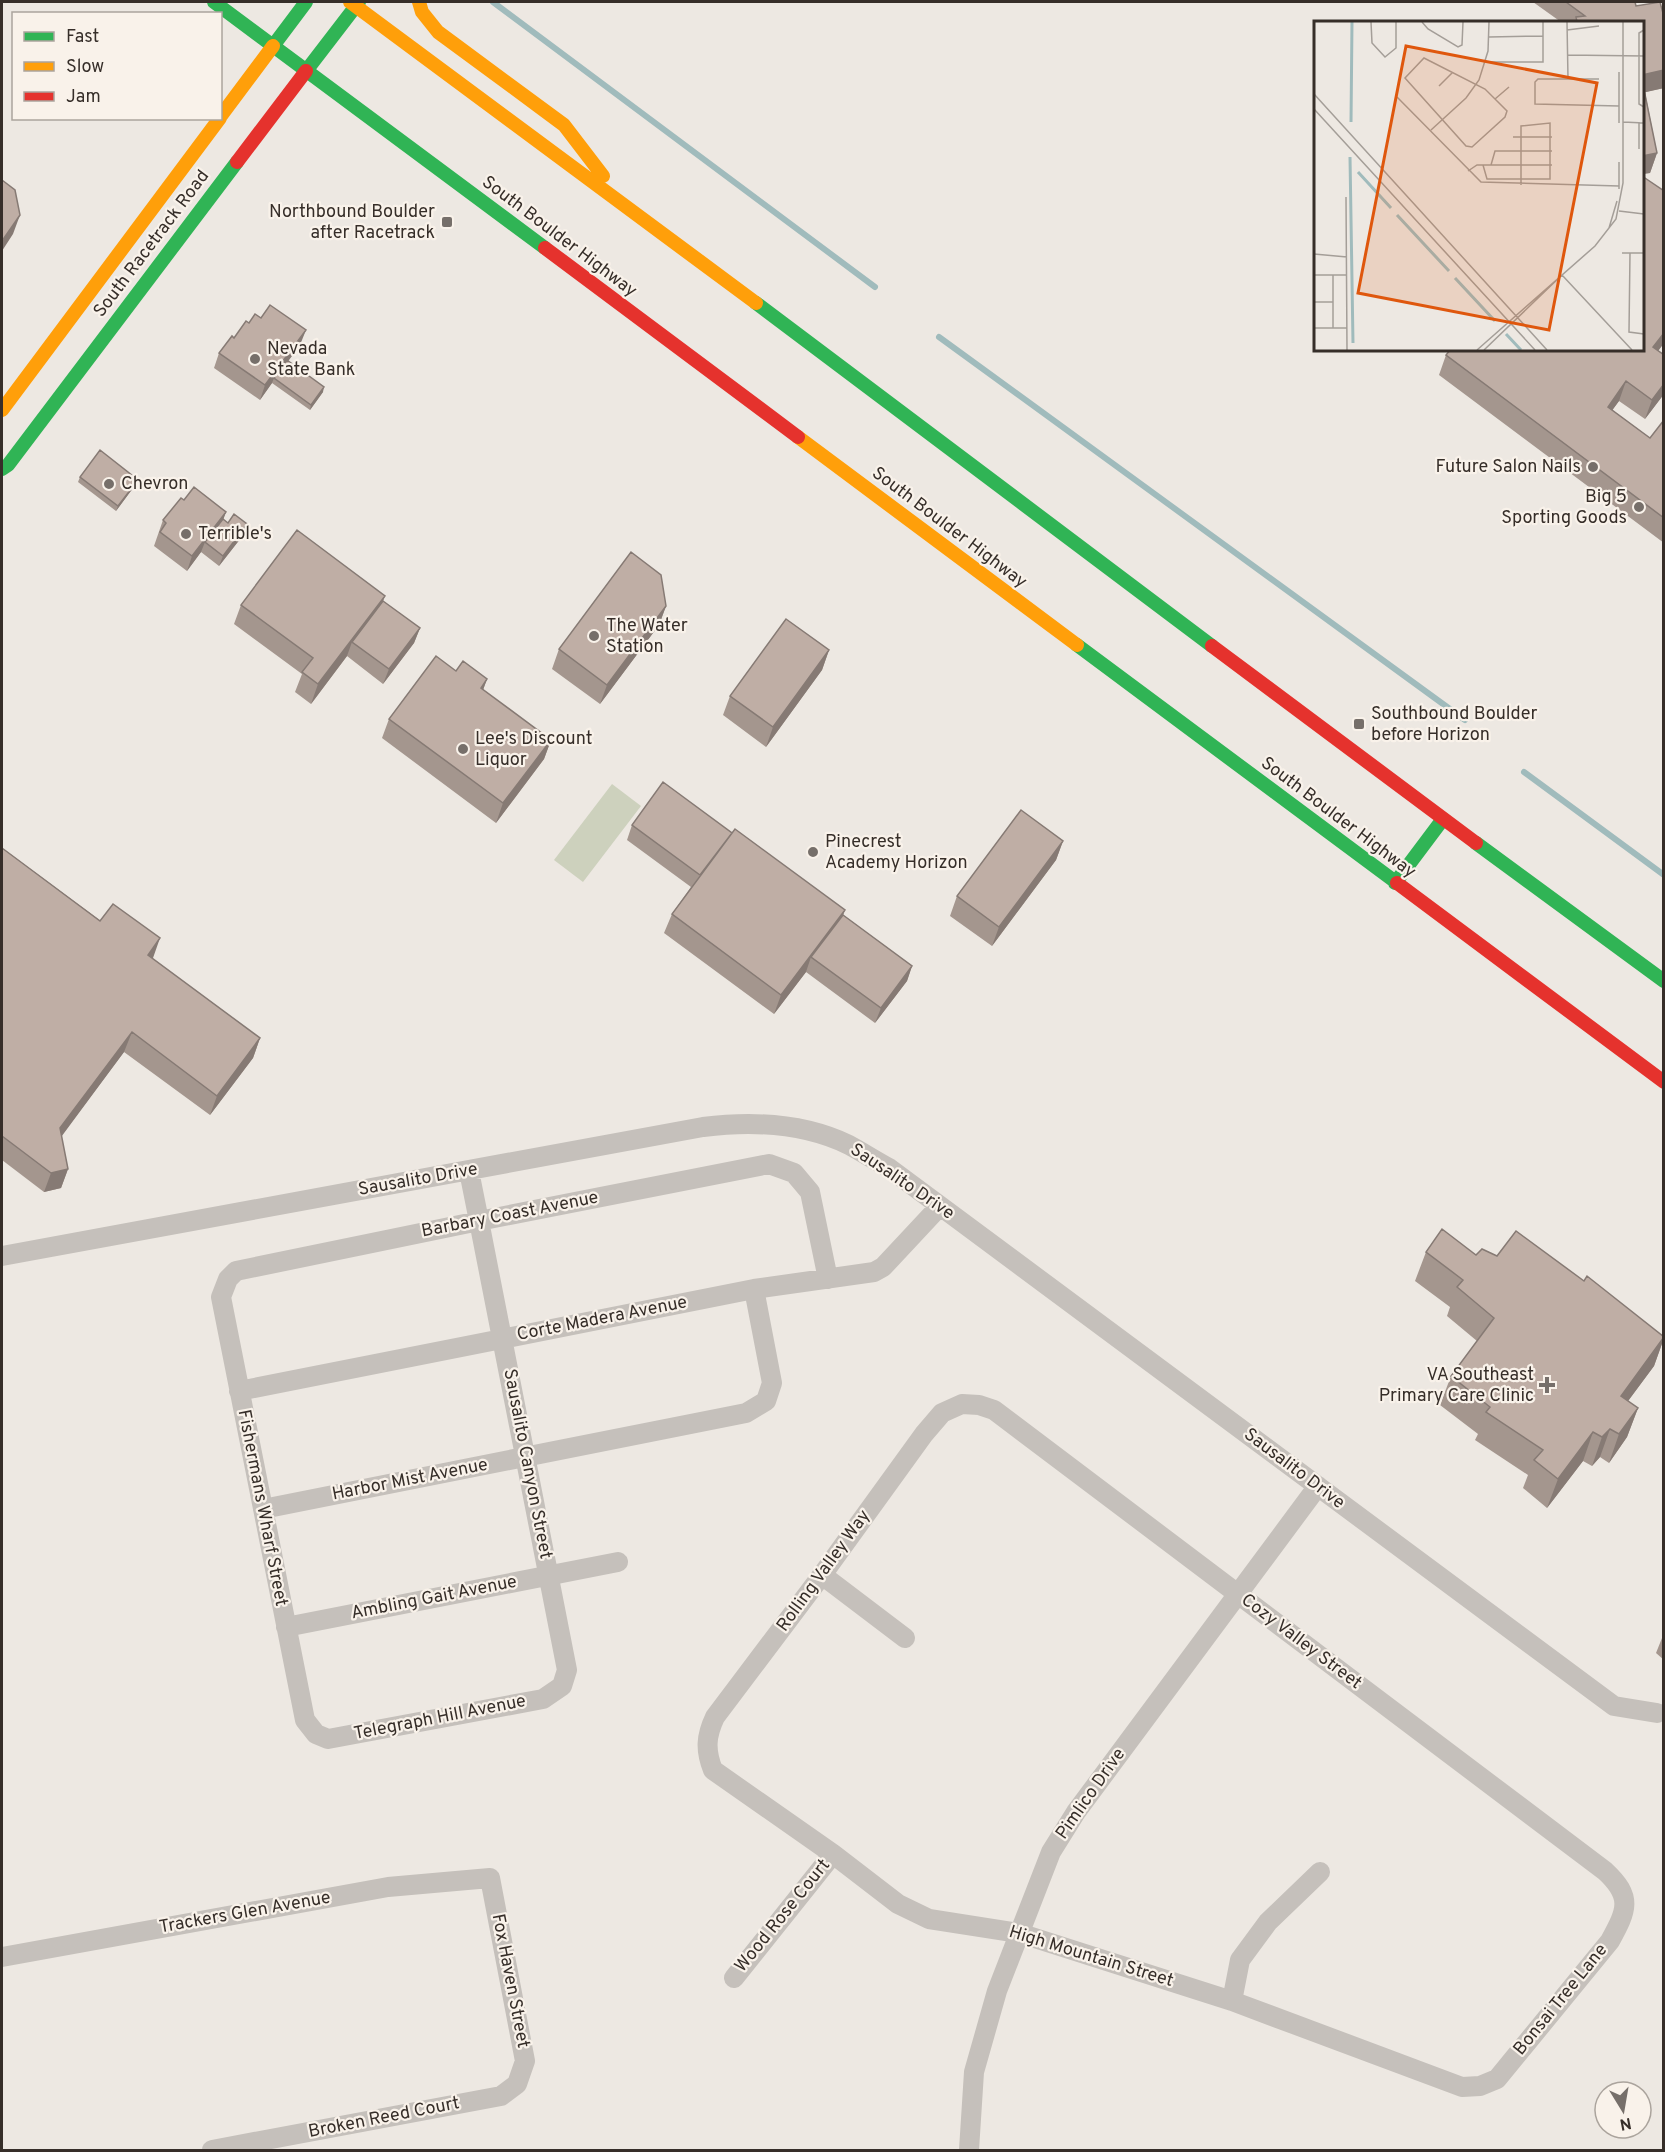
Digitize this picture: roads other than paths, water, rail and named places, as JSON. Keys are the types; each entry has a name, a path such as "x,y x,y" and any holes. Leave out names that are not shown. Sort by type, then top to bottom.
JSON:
{"main road":[{"name":"South Boulder Highway","path":"213,2 1664,1082"},
{"name":"South Racetrack Road","path":"222,115 306,2"},
{"path":"419,2 422,12 438,32 564,125 626,206"},
{"name":"South Racetrack Road","path":"2,469 8,465 331,39 355,3"},
{"path":"355,3 1443,819 1664,981"},
{"name":"South Racetrack Road","path":"2,410 219,120"},
{"path":"1395,883 1443,819"}],"street":[{"name":"Sausalito Drive","path":"2,1256 703,1127 733,1124 770,1125 809,1131 848,1144 889,1168 1614,1706 1657,1713"},
{"name":"Barbary Coast Avenue","path":"228,1279 236,1271 769,1164 794,1173 810,1192 828,1279"},
{"name":"Sausalito Canyon Street","path":"469,1171 567,1670 561,1686"},
{"name":"Corte Madera Avenue","path":"239,1391 754,1289 874,1272 883,1267 940,1206"},
{"name":"Fishermans Wharf Street","path":"228,1279 221,1297 239,1391 305,1720 316,1734"},
{"name":"Harbor Mist Avenue","path":"262,1509 746,1413 766,1401 772,1383 754,1289"},
{"name":"Rolling Valley Way","path":"706,1753 708,1733 716,1717 924,1434 942,1413 962,1404"},
{"name":"Cozy Valley Street","path":"962,1404 979,1405 994,1410 1605,1871 1618,1883 1626,1900"},
{"name":"Pimlico Drive","path":"969,2151 974,2073 996,1991 1051,1852 1076,1812 1318,1486"},
{"name":"Ambling Gait Avenue","path":"286,1627 618,1562"},
{"path":"822,1575 905,1638"},
{"name":"Telegraph Hill Avenue","path":"316,1734 328,1739 543,1699 561,1686"},
{"name":"High Mountain Street","path":"706,1753 712,1770 832,1854 898,1904 929,1919 1019,1933 1232,2001 1462,2087 1480,2086"},
{"name":"Wood Rose Court","path":"734,1978 832,1854"},
{"path":"1232,2001 1240,1960 1268,1922 1320,1872"},
{"name":"Trackers Glen Avenue","path":"2,1957 388,1887 490,1878"},
{"name":"Fox Haven Street","path":"490,1878 525,2061 517,2084"},
{"name":"Bonsai Tree Lane","path":"1480,2086 1497,2079 1610,1941 1622,1918 1626,1900"},
{"name":"Broken Reed Court","path":"212,2151 254,2147 501,2096 517,2084"}],"waterway":[{"path":"493,2 875,287"},
{"path":"939,337 1465,720"},
{"path":"1524,772 1664,875"}],"place":[{"name":"Northbound Boulder after Racetrack","path":"447,222"},
{"name":"Nevada State Bank","path":"255,359"},
{"name":"Future Salon Nails","path":"1593,467"},
{"name":"Chevron","path":"109,484"},
{"name":"Big 5 Sporting Goods","path":"1639,507"},
{"name":"Terrible's","path":"186,534"},
{"name":"The Water Station","path":"594,636"},
{"name":"Southbound Boulder before Horizon","path":"1359,724"},
{"name":"Lee's Discount Liquor","path":"463,749"},
{"name":"Pinecrest Academy Horizon","path":"813,852"},
{"name":"VA Southeast Primary Care Clinic","path":"1547,1385"}]}
